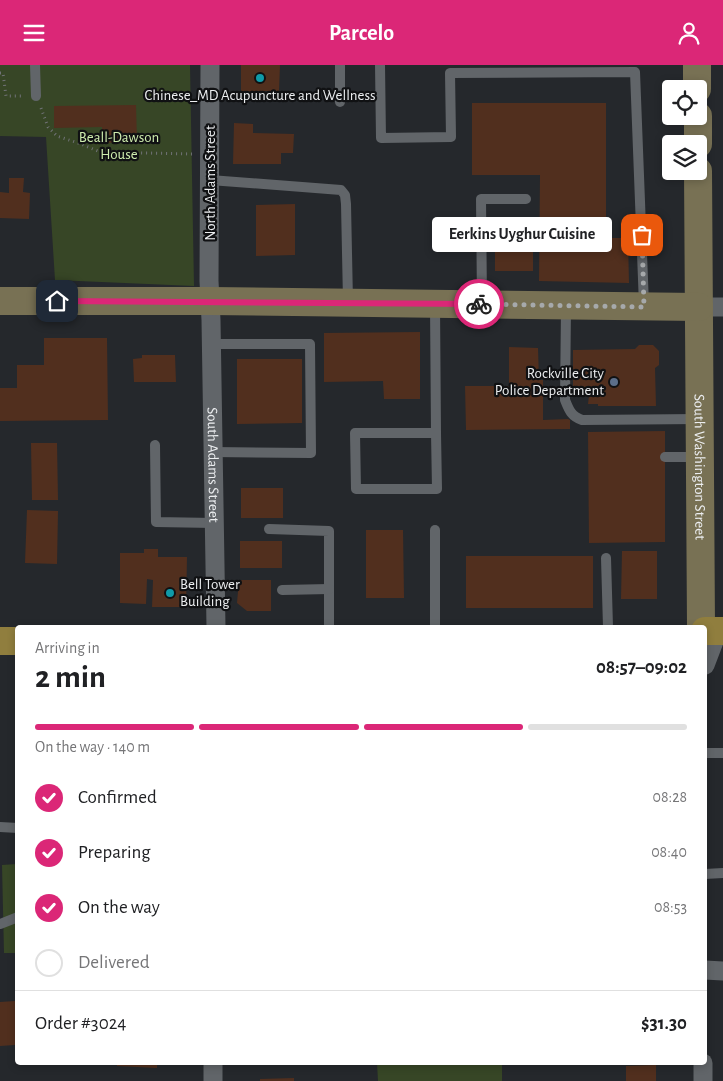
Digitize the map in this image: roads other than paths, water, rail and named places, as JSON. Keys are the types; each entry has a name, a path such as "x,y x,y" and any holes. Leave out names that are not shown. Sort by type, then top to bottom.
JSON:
{"main road":[{"path":"0,641 15,641"}],"street":[{"name":"North Adams Street","path":"210,65 210,301"},
{"path":"697,65 697,80"},
{"name":"South Washington Street","path":"699,180 711,307 700,419 700,457 712,630 707,655"},
{"path":"0,301 210,301 711,307"},
{"name":"South Adams Street","path":"210,301 216,625"},
{"path":"707,971 723,971"},
{"path":"213,1065 213,1081"},
{"path":"703,1065 704,1081"}],"lane":[{"path":"35,65 36,96"},
{"path":"340,65 340,102"},
{"path":"380,65 381,138 452,137 450,73 635,72 644,307"},
{"path":"210,180 341,189 345,195 346,204 348,303"},
{"path":"482,304 481,199 526,199"},
{"path":"435,304 437,489 356,489 355,433 436,433"},
{"path":"566,306 565,400 574,417 582,420 700,419"},
{"path":"212,344 310,345 311,453 213,452"},
{"path":"155,445 156,522 214,523"},
{"path":"665,457 700,457"},
{"path":"269,529 329,531 329,625"},
{"path":"435,530 435,625"},
{"path":"606,558 608,625"},
{"path":"282,590 329,589"},
{"path":"707,753 723,753"},
{"path":"0,827 15,828"},
{"path":"707,874 723,873"},
{"path":"0,924 15,918"}],"place":[{"name":"Chinese_MD Acupuncture and Wellness","path":"260,78"},
{"name":"Eerkins Uyghur Cuisine","path":"642,235"},
{"name":"Rockville City Police Department","path":"614,382"},
{"name":"Bell Tower Building","path":"170,593"}],"park label":[{"name":"Beall-Dawson House","path":"119,146"}]}
